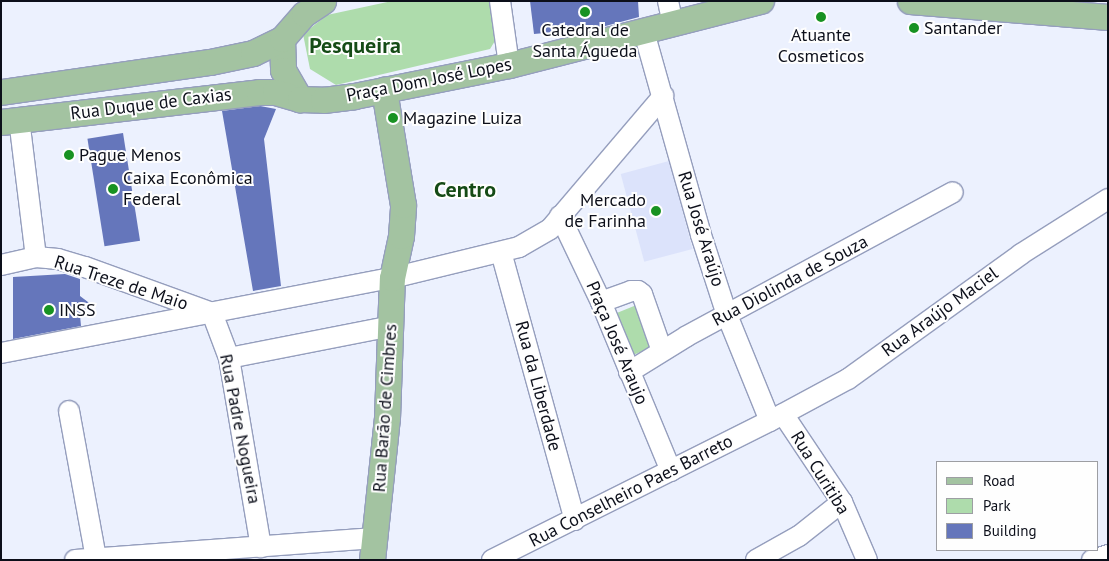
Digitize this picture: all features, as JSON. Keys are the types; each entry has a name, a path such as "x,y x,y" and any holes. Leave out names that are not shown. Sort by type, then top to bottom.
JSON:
{"main road":[{"path":"300,99 284,70 282,40 304,14 323,1"},
{"name":"Praça Dom José Lopes","path":"300,99 323,100 509,65 673,25 730,5 761,1"},
{"path":"910,1 1108,17"},
{"name":"Rua Duque de Caxias","path":"1,92 210,62 253,52 282,40"},
{"name":"Rua Barão de Cimbres","path":"373,549 388,418 392,278 401,236 403,205 384,90"},
{"name":"Rua Duque de Caxias","path":"10,120 259,92 276,92 300,99"},
{"path":"373,549 386,560"}],"street":[{"path":"500,1 509,65"},
{"path":"668,1 673,25"},
{"name":"Rua José Araújo","path":"644,32 701,235 727,315 777,418"},
{"path":"1,353 392,278 519,247 536,239 550,229 663,96"},
{"path":"10,120 36,257"},
{"name":"Rua Diolinda de Souza","path":"629,372 662,351 952,192"},
{"name":"Rua Araújo Maciel","path":"777,418 848,379 1021,254 1108,199"},
{"name":"Praça José Araujo","path":"560,216 601,302 671,471"},
{"name":"Rua da Liberdade","path":"501,252 574,520"},
{"name":"Rua Treze de Maio","path":"1,265 36,257 58,259 212,313"},
{"path":"601,302 631,291 638,291 642,294 662,351"},
{"name":"Rua Padre Nogueira","path":"212,313 229,358 261,547"},
{"path":"229,358 392,326"},
{"path":"69,411 96,558"},
{"name":"Rua Conselheiro Paes Barreto","path":"492,560 777,418"},
{"name":"Rua Curitiba","path":"777,418 842,502 867,560"},
{"path":"756,560 799,536 842,502"},
{"path":"75,560 261,547 373,549"},
{"path":"1092,560 1108,555"}],"shaded area":[{"name":"Mercado de Farinha","path":"669,161 693,249 644,262 621,174"}],"green space":[{"path":"392,1 491,1 498,36 490,49 336,85 310,69 303,34 327,15"},
{"path":"639,304 656,346 632,355 615,314"}],"building":[{"name":"Catedral de Santa Águeda","path":"530,1 638,1 639,17 598,28 534,34"},
{"path":"260,106 276,109 264,139 281,286 253,291 222,111"},
{"name":"Caixa Econômica Federal","path":"123,133 140,241 104,246 87,139"},
{"name":"INSS","path":"65,274 80,279 80,296 92,305 80,315 81,326 13,339 13,277"}],"place":[{"name":"Catedral de Santa Águeda","path":"585,12"},
{"name":"Atuante Cosmeticos","path":"821,17"},
{"name":"Santander","path":"914,28"},
{"name":"Magazine Luiza","path":"393,118"},
{"name":"Pague Menos","path":"69,155"},
{"name":"Caixa Econômica Federal","path":"113,189"},
{"name":"Mercado de Farinha","path":"656,211"},
{"name":"INSS","path":"49,310"}],"district":[{"name":"Pesqueira","path":"355,46"},
{"name":"Centro","path":"465,190"}]}
